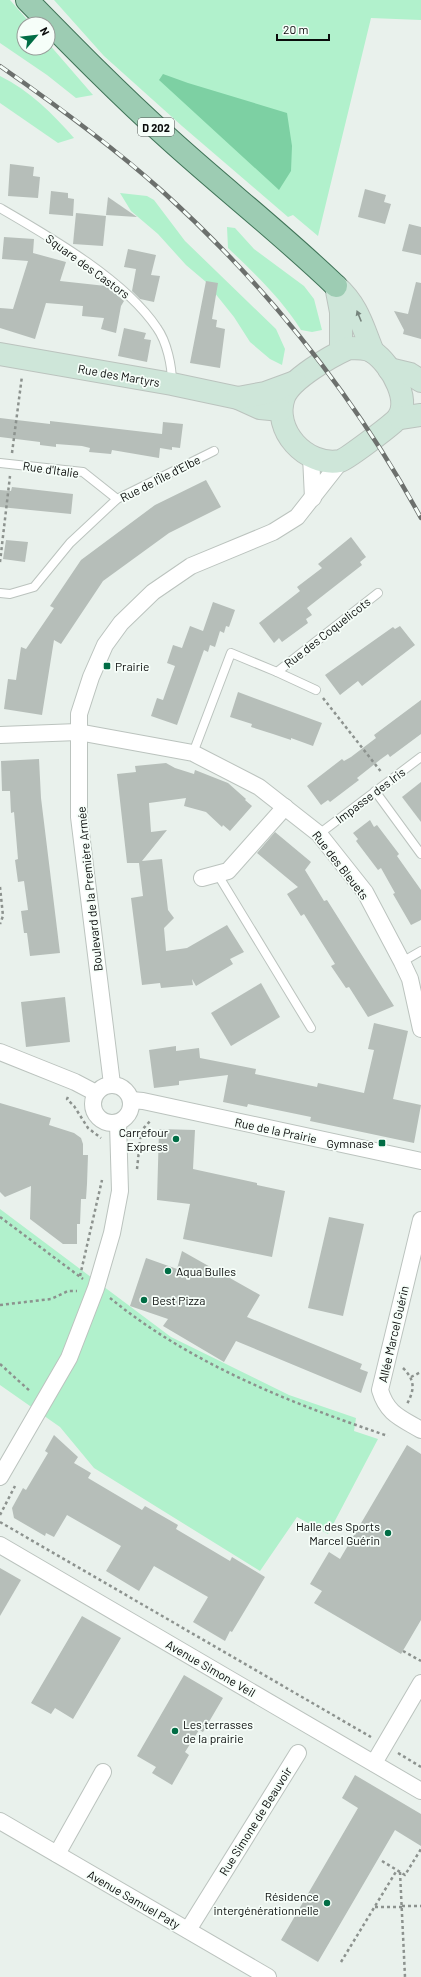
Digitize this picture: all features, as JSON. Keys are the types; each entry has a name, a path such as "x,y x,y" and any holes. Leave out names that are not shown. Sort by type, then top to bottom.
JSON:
{"main road":[{"name":"D 202","path":"27,0 80,55 167,138 294,246 348,298 356,309 373,352"},
{"path":"336,286 341,312 341,351"},
{"path":"400,418 401,396 398,382 389,369 373,352 360,348 349,348 341,351 295,382 284,396 281,410 285,430 297,448 311,456 327,460 341,461 400,418 421,415"},
{"name":"Rue des Martyrs","path":"0,354 172,384 238,398 260,408 281,410"},
{"path":"389,369 410,374 421,381"},
{"name":"Rue des Martyrs","path":"238,398 265,393 295,382"}],"street":[{"path":"311,456 313,498"},
{"name":"Boulevard de la Première Armée","path":"112,1084 79,817 78,732 80,714 91,678 105,645 127,618 153,592 191,566 273,532 297,517 341,461"},
{"name":"Rue des Bleuets","path":"0,736 78,732 193,753 259,787 319,834 365,892 410,980 421,1029"},
{"path":"202,878 218,875 228,871 285,807"},
{"path":"0,1052 75,1082 96,1093"},
{"path":"112,1084 121,1086 128,1092 131,1100 131,1110 126,1118 118,1122 106,1122 97,1115 93,1104 96,1093 103,1087 112,1084"},
{"name":"Rue de la Prairie","path":"131,1100 143,1101 421,1161"},
{"path":"0,1476 68,1358 96,1288 112,1233 120,1191 118,1122"},
{"name":"Allée Marcel Guérin","path":"421,1220 380,1390 384,1404 399,1417 421,1430"},
{"name":"Avenue Simone Veil","path":"0,1545 421,1791"},
{"path":"374,1763 421,1683"},
{"name":"Rue Simone de Beauvoir","path":"188,1930 298,1752"},
{"path":"57,1854 103,1772"},
{"name":"Avenue Samuel Paty","path":"0,1821 268,1977"}],"lane":[{"name":"Square des Castors","path":"0,208 33,227 101,273 133,299 158,329 172,366 172,384"},
{"name":"Rue de l'Île d'Elbe","path":"0,593 10,594 34,587 70,543 117,499 214,451"},
{"name":"Rue d'Italie","path":"0,462 84,472 117,499"},
{"name":"Rue des Coquelicots","path":"277,672 378,593"},
{"name":"Rue des Coquelicots","path":"193,753 231,653 316,690"},
{"name":"Impasse des Iris","path":"319,834 421,756"},
{"path":"374,791 421,854"},
{"path":"218,875 311,1028"},
{"path":"402,962 421,951"}],"path":[{"path":"316,690 388,781"},
{"path":"0,888 3,916 0,924"},
{"path":"75,1082 67,1099 74,1106 88,1128 103,1139"},
{"path":"80,1276 102,1179"},
{"path":"0,1217 147,1325 229,1374 282,1398 388,1436"},
{"path":"0,1305 51,1299 68,1291 78,1292 83,1279"},
{"path":"387,1358 403,1369 411,1377 414,1387 412,1395 399,1417"},
{"path":"0,1364 33,1393"},
{"path":"411,1377 421,1372"},
{"path":"0,1522 421,1767"},
{"path":"403,1651 421,1661"},
{"path":"382,1861 405,1875 421,1849"},
{"path":"399,1871 405,1977"},
{"path":"341,1962 399,1871"},
{"path":"375,1907 421,1906"}],"shaded area":[{"path":"0,0 10,0 24,16 16,16 16,54 0,43"},
{"path":"54,0 421,0 421,20 371,18 318,236 293,215 288,217 182,126 104,56"},
{"path":"56,52 93,95 76,98 47,75 19,56 56,56"},
{"path":"163,74 287,113 292,146 291,171 279,190 159,80"},
{"path":"0,76 31,95 58,120 74,138 58,143 0,103"},
{"path":"120,193 147,196 154,200 185,241 276,329 285,349 282,365 270,359 250,342 234,317 206,282 186,265 158,234 131,211"},
{"path":"227,227 235,228 254,249 304,286 314,299 322,330 312,332 301,330 285,307 258,277 228,248"},
{"path":"0,1209 171,1337 289,1395 356,1418 354,1431 378,1439 328,1534 297,1517 260,1571 94,1468 60,1427 0,1385"}],"building":[{"path":"10,164 34,167 33,176 40,177 38,198 8,196"},
{"path":"365,189 386,195 384,202 391,204 385,224 358,217"},
{"path":"51,191 68,193 68,198 74,199 73,216 49,214"},
{"path":"108,197 137,217 106,215"},
{"path":"76,213 106,216 103,246 73,244"},
{"path":"409,224 421,227 421,255 402,251"},
{"path":"4,237 34,239 33,253 66,262 60,281 106,286 124,301 121,306 116,333 101,329 104,318 82,316 83,306 46,303 35,339 0,328 0,308 13,309 28,261 2,259"},
{"path":"128,249 156,255 151,275 160,276 154,302 140,299 132,291 136,269 124,267"},
{"path":"206,281 218,283 212,319 217,320 216,327 225,329 220,368 190,363"},
{"path":"416,282 421,283 421,339 403,334 404,330 394,311 408,314"},
{"path":"124,328 146,333 144,339 151,340 147,362 118,356"},
{"path":"0,418 50,424 50,421 162,434 163,422 183,424 180,448 172,447 172,450 160,448 159,458 112,450 111,454 89,452 90,448 82,446 56,444 56,447 40,445 40,442 0,437"},
{"path":"206,480 221,507 169,533 103,581 61,644 54,640 42,715 4,709 8,679 16,680 21,647 26,649 54,608 50,606 81,560 155,505"},
{"path":"12,487 73,494 71,514 0,507 0,490 11,491"},
{"path":"351,537 366,557 360,562 362,565 307,608 312,615 306,619 308,623 282,642 279,638 274,643 259,623 300,591 297,587 322,568 318,564"},
{"path":"6,540 28,542 25,562 3,559"},
{"path":"213,602 235,610 229,627 226,626 224,633 220,631 215,647 210,645 208,652 204,650 177,725 151,716 157,698 163,700 175,666 167,663 173,645 182,648 190,626 203,631"},
{"path":"400,626 415,645 362,686 358,681 340,695 325,675 393,627 395,629"},
{"path":"238,692 322,723 313,746 291,738 291,740 251,727 252,724 230,717"},
{"path":"421,700 421,734 390,757 388,754 357,778 359,780 330,802 328,800 321,805 307,786 342,759 344,761 351,757 376,738 374,735"},
{"path":"39,759 41,798 60,953 30,956 27,933 24,933 21,911 28,910 24,881 18,882 15,860 18,859 14,812 11,813 10,791 2,791 1,761"},
{"path":"166,763 175,768 194,774 195,770 228,783 252,806 230,831 223,825 222,827 206,812 184,806 186,798 149,803 151,832 167,830 142,861 162,859 168,910 174,918 164,928 166,951 187,948 227,925 244,952 230,959 233,964 196,986 192,979 193,985 161,988 160,983 142,985 131,898 143,896 139,863 127,863 117,774 136,772 135,766"},
{"path":"421,782 421,822 402,797"},
{"path":"370,820 374,827 377,825 399,854 397,856 421,890 421,920 411,925 393,894 395,893 381,868 378,870 356,841 358,839 353,833"},
{"path":"275,832 311,862 305,870 324,901 327,900 394,1006 368,1017 349,987 346,988 331,966 335,964 304,914 301,916 287,894 298,887 257,853"},
{"path":"261,983 280,1017 231,1046 211,1013"},
{"path":"65,997 70,1042 26,1047 21,1002"},
{"path":"374,1023 408,1031 393,1099 421,1105 414,1143 310,1121 311,1117 248,1104 247,1107 223,1102 228,1075 179,1081 179,1085 154,1088 149,1050 176,1046 176,1051 199,1048 200,1058 256,1069 255,1074 317,1087 318,1083 364,1093 374,1050 368,1049"},
{"path":"0,1103 51,1118 49,1125 74,1133 81,1138 83,1144 83,1155 88,1155 87,1184 86,1199 81,1199 80,1224 77,1224 77,1244 63,1244 30,1219 31,1186 5,1197 0,1192"},
{"path":"159,1129 195,1130 193,1169 257,1183 257,1185 285,1191 272,1257 183,1239 190,1204 157,1200"},
{"path":"329,1217 364,1224 343,1316 308,1308"},
{"path":"182,1251 260,1295 247,1317 362,1364 360,1369 368,1372 361,1393 236,1341 224,1362 163,1326 168,1319 130,1306 146,1258 177,1269"},
{"path":"54,1435 78,1457 74,1463 91,1473 88,1478 142,1510 145,1506 178,1525 176,1529 230,1561 232,1557 265,1577 225,1641 193,1622 208,1597 154,1566 139,1591 106,1571 121,1546 67,1515 54,1537 46,1533 45,1536 14,1518 12,1508 23,1488 26,1490 48,1453 45,1451"},
{"name":"Halle des Sports Marcel Guérin","path":"407,1445 421,1454 421,1620 401,1654 314,1603 322,1591 310,1584 329,1552 340,1559"},
{"path":"0,1568 21,1580 0,1616"},
{"path":"82,1616 121,1638 73,1719 55,1708 51,1714 31,1703"},
{"name":"Les terrasses de la prairie","path":"184,1675 223,1698 203,1732 199,1730 185,1752 189,1755 172,1785 152,1773 156,1767 137,1756"},
{"name":"Résidence intergénérationnelle","path":"355,1775 421,1814 421,1846 395,1830 318,1962 281,1940 358,1808 342,1798"}],"railway":[{"path":"0,66 123,157 161,190 236,264 305,343 337,385 395,472 421,518"}],"place":[{"name":"Prairie","path":"107,666"},
{"name":"Carrefour Express","path":"176,1139"},
{"name":"Gymnase","path":"382,1143"},
{"name":"Aqua Bulles","path":"168,1271"},
{"name":"Best Pizza","path":"144,1300"},
{"name":"Halle des Sports Marcel Guérin","path":"388,1533"},
{"name":"Les terrasses de la prairie","path":"175,1731"},
{"name":"Résidence intergénérationnelle","path":"327,1903"}]}
